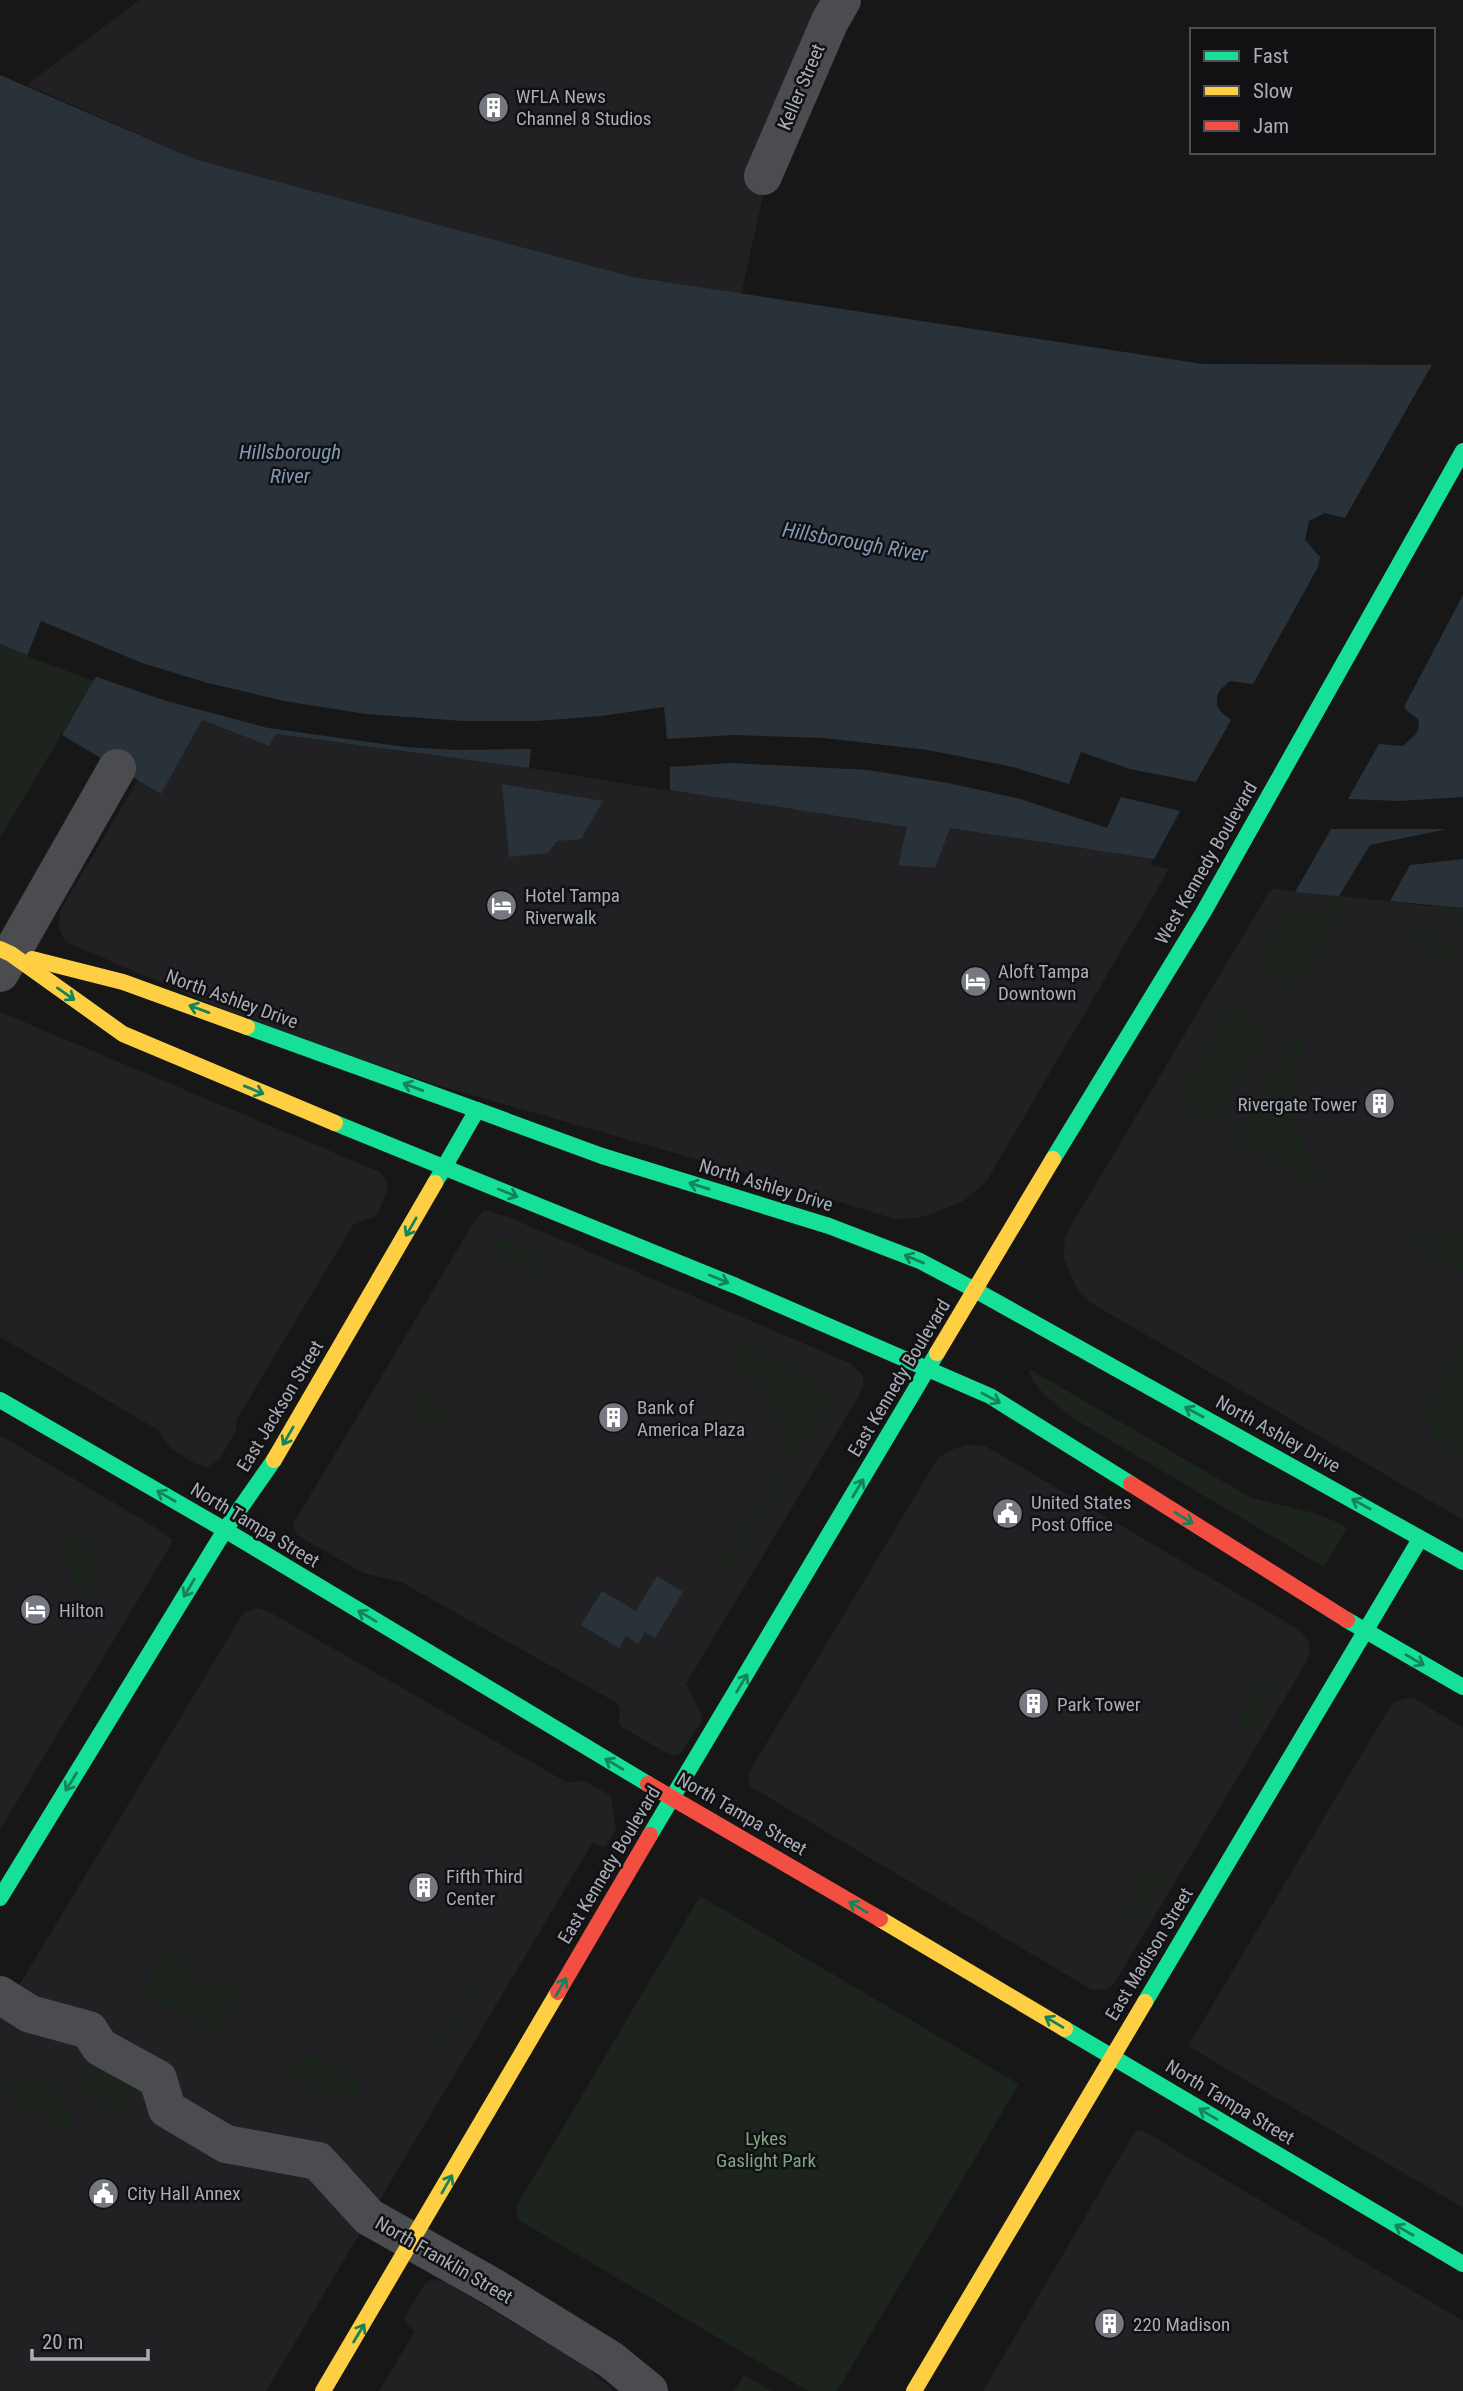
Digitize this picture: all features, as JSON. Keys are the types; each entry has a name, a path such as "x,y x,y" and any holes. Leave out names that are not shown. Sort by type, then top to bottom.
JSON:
{"main road":[{"name":"West Kennedy Boulevard","path":"975,1290 1203,913 1463,451"},
{"name":"North Ashley Drive","path":"4,959 122,982 602,1156 829,1226 920,1261 1463,1562"},
{"path":"4,959 123,1034 736,1286 990,1396 1366,1632 1463,1687"},
{"name":"East Jackson Street","path":"0,1898 225,1530 267,1472 477,1110"},
{"name":"East Kennedy Boulevard","path":"323,2391 639,1853 975,1290"},
{"name":"North Tampa Street","path":"0,1400 225,1530 1463,2264"},
{"name":"East Madison Street","path":"914,2391 1420,1539"}],"street":[{"name":"Keller Street","path":"763,176 830,20 842,0"},
{"path":"4,959 117,768"},
{"name":"North Franklin Street","path":"0,1995 30,2014 89,2031 100,2047 158,2079 167,2109 226,2144 318,2161 369,2217 493,2287 611,2360 649,2391"}],"shaded area":[{"path":"139,0 844,0 774,147 741,294 633,277 197,160 27,85"},
{"path":"201,720 268,746 275,734 529,768 908,827 899,865 950,828 1153,859 1150,865 1169,869 986,1182 963,1201 937,1212 918,1218 895,1219 437,1085 262,1026 66,942 59,929 60,911 138,780 161,794"},
{"path":"1272,887 1295,892 1463,909 1463,1520 1088,1301 1078,1291 1067,1267 1064,1256 1065,1236"},
{"path":"0,1012 380,1172 387,1182 387,1192 376,1216 353,1225 236,1421 236,1431 219,1460 207,1467 194,1463 171,1449 158,1430 0,1337"},
{"path":"484,1210 508,1217 852,1364 862,1375 864,1385 859,1396 686,1684 702,1720 680,1754 673,1756 623,1728 619,1722 620,1710 617,1703 401,1582 363,1573 297,1535 293,1524 475,1220"},
{"path":"0,1435 172,1539 171,1545 0,1830"},
{"name":"Park Tower","path":"968,1445 985,1446 1298,1629 1308,1641 1310,1651 1307,1661 1115,1982 1107,1989 1092,1990 751,1787 749,1781 749,1772 938,1458 953,1449"},
{"path":"256,1608 266,1610 568,1783 583,1780 611,1796 616,1831 604,1848 593,1842 266,2391 0,2391 0,2017 244,1612"},
{"path":"1412,1697 1463,1728 1463,2208 1188,2046 1390,1707 1396,1701"},
{"path":"1142,2130 1463,2321 1463,2391 983,2391 1130,2140 1136,2132"},
{"path":"432,2280 444,2281 586,2367 614,2391 379,2391 415,2331 407,2325 404,2318 424,2285"}],"green space":[{"path":"0,644 93,681 0,838"},
{"path":"1328,895 1350,897 1297,988 1254,963 1288,905 1314,919"},
{"path":"1432,905 1463,909 1463,924"},
{"path":"1412,925 1463,957 1463,963 1433,960 1438,952 1407,932"},
{"path":"1231,1005 1272,1028 1214,1127 1174,1103"},
{"path":"1292,1037 1306,1045 1297,1089 1299,1129 1313,1165 1340,1201 1233,1138"},
{"path":"1385,1229 1427,1237 1463,1233 1463,1273"},
{"path":"497,1236 547,1259 537,1277 488,1249"},
{"path":"740,1339 835,1395 798,1456 775,1442 785,1425 765,1412 775,1396 724,1365"},
{"path":"1463,1340 1463,1459 1429,1439 1435,1427 1418,1417"},
{"path":"1031,1370 1248,1496 1312,1513 1347,1528 1324,1567 1078,1421 1043,1393 1032,1379"},
{"path":"417,1388 456,1412 444,1432 404,1409"},
{"path":"779,1470 787,1475 726,1573 713,1564 724,1547 729,1550"},
{"path":"66,1529 87,1540 98,1558 97,1579 84,1599 68,1578 75,1565 62,1557 67,1548 63,1535"},
{"path":"1262,1678 1278,1688 1251,1733 1235,1723"},
{"path":"1150,1862 1168,1872 1140,1920 1122,1910"},
{"name":"Lykes Gaslight Park","path":"700,1896 1019,2084 837,2391 808,2391 519,2220 516,2207"},
{"path":"164,1951 190,1965 195,1978 212,1988 228,1984 240,1991 216,2035 141,1993"},
{"path":"476,1980 479,1986 456,2028 441,2049 428,2061 427,2052 434,2049"},
{"path":"324,2052 326,2064 362,2084 353,2098 332,2100 274,2065"},
{"path":"89,2063 136,2089 122,2116 74,2089"},
{"path":"21,2076 51,2084 75,2113 65,2132 4,2096 0,2101 0,2093"},
{"path":"744,2375 771,2391 734,2391"}],"water":[{"name":"Hillsborough River","path":"0,75 197,160 633,277 1203,364 1463,365 1463,908 1295,892 1153,859 950,828 935,868 898,865 907,827 529,768 276,734 269,746 202,720 161,794 62,735 93,681 0,644"},
{"path":"502,784 603,801 581,839 557,841 548,853 509,857"},
{"path":"657,1576 683,1592 655,1638 645,1632 638,1644 626,1636 619,1648 581,1625 602,1591 636,1611"}],"pier":[{"path":"1434,361 1463,361 1463,595 1405,705 1406,710 1418,719 1416,734 1403,746 1379,744 1348,799 1399,801 1463,797 1463,859 1410,865 1390,901 1339,896 1370,845 1447,829 1331,829 1295,892 1273,888 1271,891 1152,863 1180,811 1121,797 1107,828 1020,799 948,783 868,770 731,763 670,767 670,791 529,768 531,749 456,750 405,747 268,728 163,700 97,677 93,681 27,656 41,621 142,663 208,683 284,701 366,714 463,721 536,721 664,707 667,739 734,735 824,738 928,750 1013,767 1069,784 1081,752 1130,769 1196,782 1231,720 1217,706 1220,690 1230,681 1253,684 1318,567 1320,557 1305,540 1309,521 1325,513 1345,518"}],"traffic: fast":[{"path":"1053,1159 1203,913 1463,451"},
{"path":"247,1027 477,1110"},
{"path":"435,1183 477,1110 602,1156 829,1226 920,1261 975,1290"},
{"path":"335,1123 736,1286 990,1396 1131,1484"},
{"path":"975,1290 1463,1562"},
{"path":"650,1835 937,1353"},
{"path":"0,1400 225,1530 648,1784"},
{"path":"0,1898 225,1530 274,1460"},
{"path":"1145,2002 1420,1539"},
{"path":"1347,1620 1463,1687"},
{"path":"1065,2029 1463,2264"}],"traffic: slow":[{"path":"0,949 11,954 123,1034 335,1123"},
{"path":"32,959 123,982 247,1027"},
{"path":"937,1353 1053,1159"},
{"path":"274,1460 435,1183"},
{"path":"880,1919 1065,2029"},
{"path":"323,2391 558,1992"},
{"path":"914,2391 1145,2002"}],"traffic: jam":[{"path":"1131,1484 1347,1620"},
{"path":"648,1784 880,1919"},
{"path":"558,1992 650,1835"}],"place":[{"name":"WFLA News Channel 8 Studios","path":"493,107"},
{"name":"Hotel Tampa Riverwalk","path":"502,906"},
{"name":"Aloft Tampa Downtown","path":"975,982"},
{"name":"Rivergate Tower","path":"1380,1104"},
{"name":"Bank of America Plaza","path":"614,1418"},
{"name":"United States Post Office","path":"1008,1513"},
{"name":"Hilton","path":"36,1610"},
{"name":"Park Tower","path":"1034,1704"},
{"name":"Fifth Third Center","path":"423,1887"},
{"name":"City Hall Annex","path":"104,2193"},
{"name":"220 Madison","path":"1110,2324"}]}
